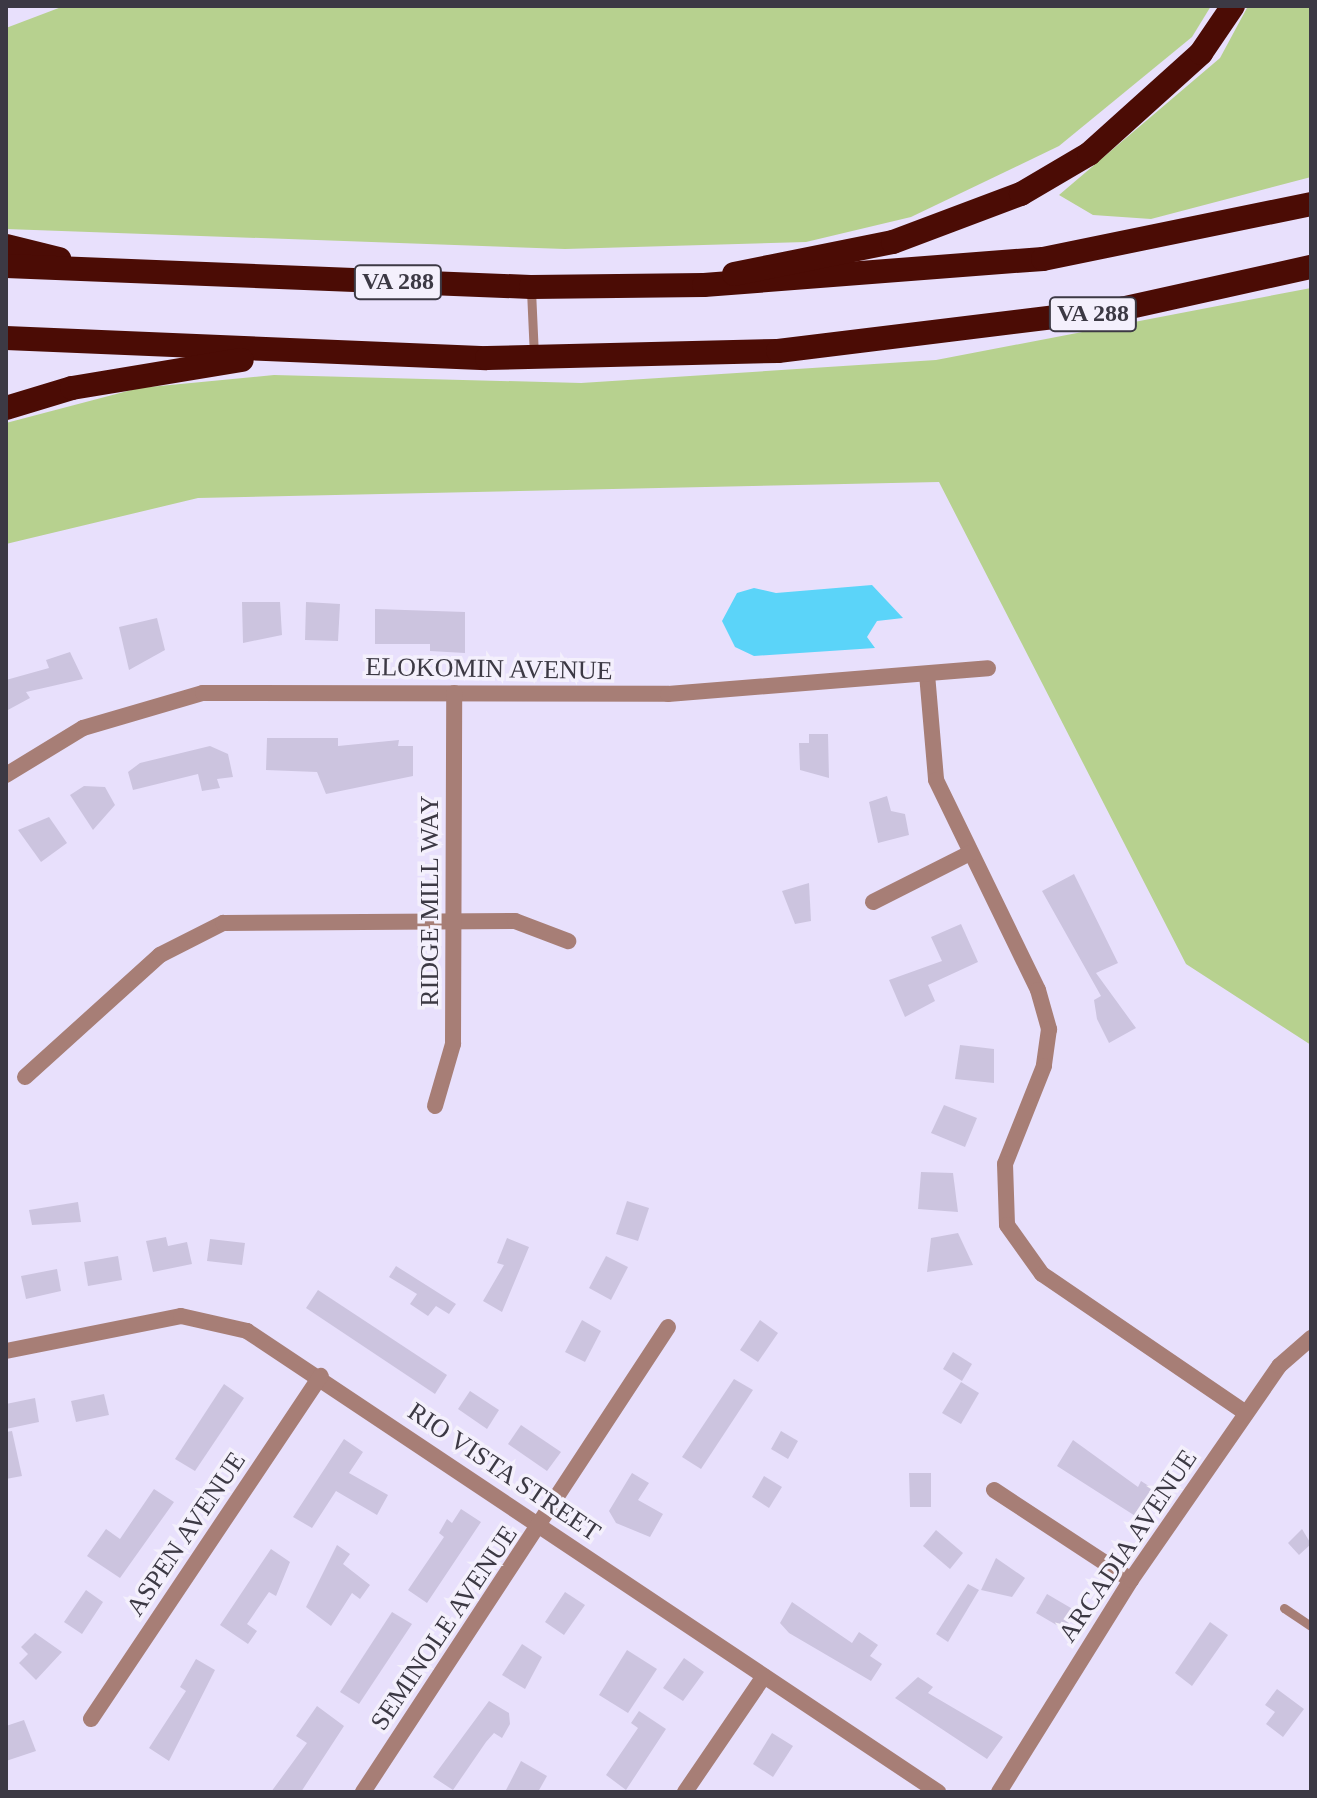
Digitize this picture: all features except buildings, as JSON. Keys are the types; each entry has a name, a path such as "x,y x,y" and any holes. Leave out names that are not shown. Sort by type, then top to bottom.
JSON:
{"highway":[{"path":"704,285 751,268 893,242 1021,194 1089,154 1201,53 1233,6"},
{"path":"704,285 1043,259 1311,204"},
{"path":"6,246 91,270"},
{"name":"VA 288","path":"6,266 531,287 704,285"},
{"name":"VA 288","path":"6,338 534,358 778,351 980,331 1308,269"},
{"path":"6,408 176,368 313,351"}],"street":[{"name":"ELOKOMIN AVENUE","path":"6,775 83,728 178,697 264,690 668,694 988,668"},
{"path":"927,674 936,780 1038,990 1049,1029 1044,1066 1002,1184 1017,1245 1042,1274 1246,1413"},
{"name":"RIDGE MILL WAY","path":"435,1106 452,1058 454,693"},
{"path":"873,902 970,853"},
{"path":"25,1077 160,955 205,929 244,920 453,919 527,923 568,941"},
{"name":"RIO VISTA STREET","path":"6,1351 204,1316 247,1331 321,1376 938,1792"},
{"name":"SEMINOLE AVENUE","path":"363,1792 541,1526 668,1327"},
{"name":"ARCADIA AVENUE","path":"999,1792 1131,1580 1286,1356 1311,1338"},
{"name":"ASPEN AVENUE","path":"91,1719 321,1376"},
{"path":"994,1490 1131,1580"},
{"path":"685,1792 764,1676"}],"lane":[{"path":"531,287 534,358"},
{"path":"1284,1608 1311,1626"}],"green space":[{"path":"64,6 1211,6 1192,37 1059,146 911,217 806,242 565,249 6,229 6,28"},
{"path":"1248,6 1311,6 1311,177 1151,219 1093,215 1059,195 1220,58"},
{"path":"1311,288 1311,1045 1186,964 939,482 198,498 6,544 6,423 139,388 274,375 581,383 936,360"}],"water":[{"path":"872,585 903,618 877,621 867,637 875,648 754,656 735,647 722,621 737,593 754,588 776,593"}]}
